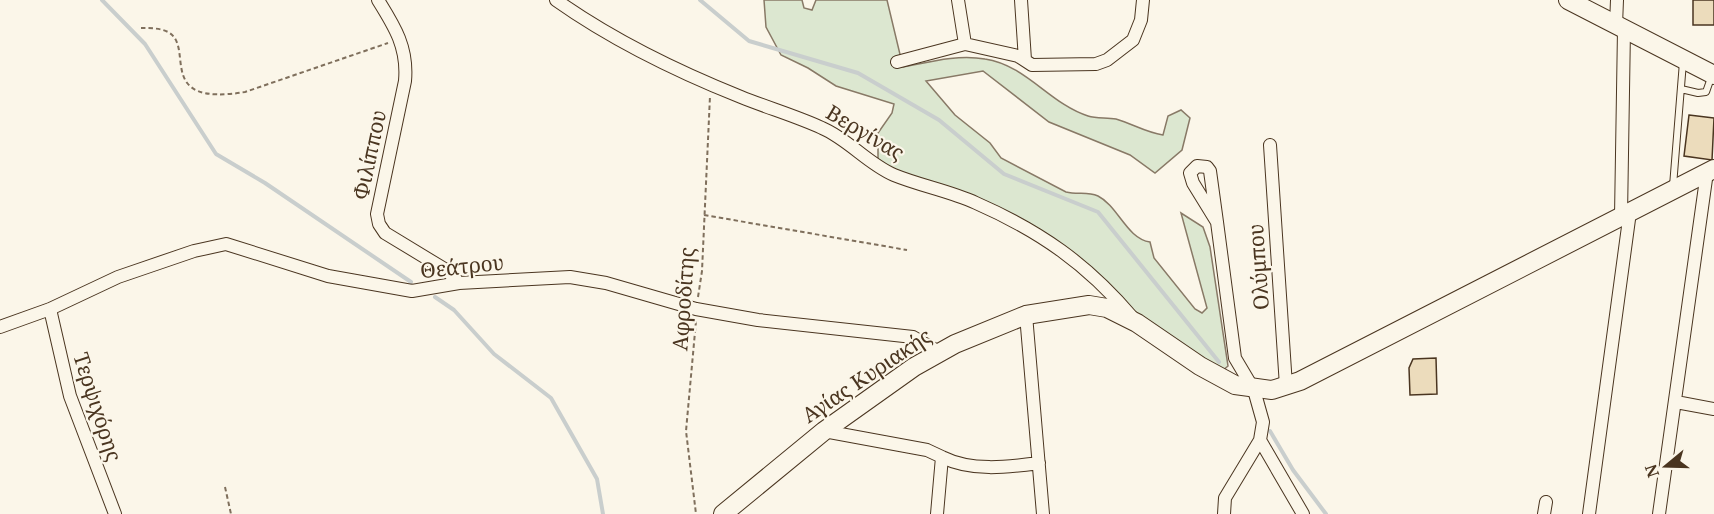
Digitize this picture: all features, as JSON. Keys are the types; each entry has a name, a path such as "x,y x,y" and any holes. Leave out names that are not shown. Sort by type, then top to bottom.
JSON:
{"street":[{"name":"Φιλίππου","path":"378,0 399,39 407,61 405,81 377,214 379,224 385,233 446,270 459,283"},
{"name":"Βεργίνας","path":"556,0 601,30 653,60 711,85 820,126 892,174 976,203 1023,226 1059,247 1083,265 1137,323"},
{"path":"958,0 965,45"},
{"path":"1021,0 1025,60"},
{"path":"897,62 965,45 1037,65 1096,64 1107,60 1133,40 1141,21 1143,0"},
{"path":"1568,0 1713,75"},
{"path":"1589,514 1625,214 1620,27 1617,0"},
{"name":"Ολύμπου","path":"1270,145 1286,386"},
{"path":"1659,514 1711,170"},
{"name":"Αγίας Κυριακής","path":"723,514 824,431 889,384 939,352 1026,315 1089,305 1107,308 1137,323 1235,385 1254,390 1272,390 1286,386 1348,357 1711,170"},
{"path":"1217,222 1235,358 1254,390 1263,422 1260,440 1229,488 1225,498 1224,514"},
{"name":"Θεάτρου","path":"0,327 50,309 118,277 194,251 226,244 328,276 375,286 412,291 459,283 570,277 606,283 696,309 758,320 913,337 939,352"},
{"name":"Τερψιχόρης","path":"50,309 70,396 115,514"},
{"path":"1026,315 1043,514"},
{"path":"1676,402 1714,409"},
{"path":"824,431 927,450 957,463 986,467 1039,463"},
{"path":"1260,440 1303,514"},
{"path":"937,514 942,457"}],"lane":[{"path":"1672,190 1683,59"},
{"path":"1680,89 1706,92 1713,75"}],"path":[{"path":"141,28 169,33 176,39 182,76 191,88 227,95 244,92 399,39"},
{"name":"Αφροδίτης","path":"696,514 686,431 687,405 694,364 696,309 702,271 711,85"},
{"path":"704,215 907,250"},
{"path":"225,487 231,514"}],"green space":[{"path":"764,0 802,0 804,8 812,10 816,0 887,0 903,67 964,57 985,59 1013,69 1074,110 1091,117 1116,119 1163,135 1168,116 1181,110 1190,118 1182,150 1155,173 1130,155 1049,122 983,71 926,81 955,115 990,143 1001,158 1066,192 1086,193 1098,196 1105,201 1135,235 1150,242 1154,258 1195,309 1202,313 1207,308 1181,213 1203,227 1210,247 1228,366 1222,371 1139,321 1060,245 894,172 878,161 878,133 892,113 894,104 836,86 808,68 781,55 766,27"}],"building":[{"path":"1693,0 1714,0 1714,25 1693,25"},
{"path":"1689,115 1714,118 1712,160 1684,156"},
{"path":"1436,358 1437,394 1410,395 1409,368 1413,359"}],"waterway":[{"path":"102,0 145,44 216,154 265,183 411,282"},
{"path":"700,0 749,41 858,73 939,120 1004,174 1098,212 1219,362"},
{"path":"435,297 454,310 494,354 551,398 597,479 603,514"},
{"path":"1270,431 1293,470 1326,514"}]}
